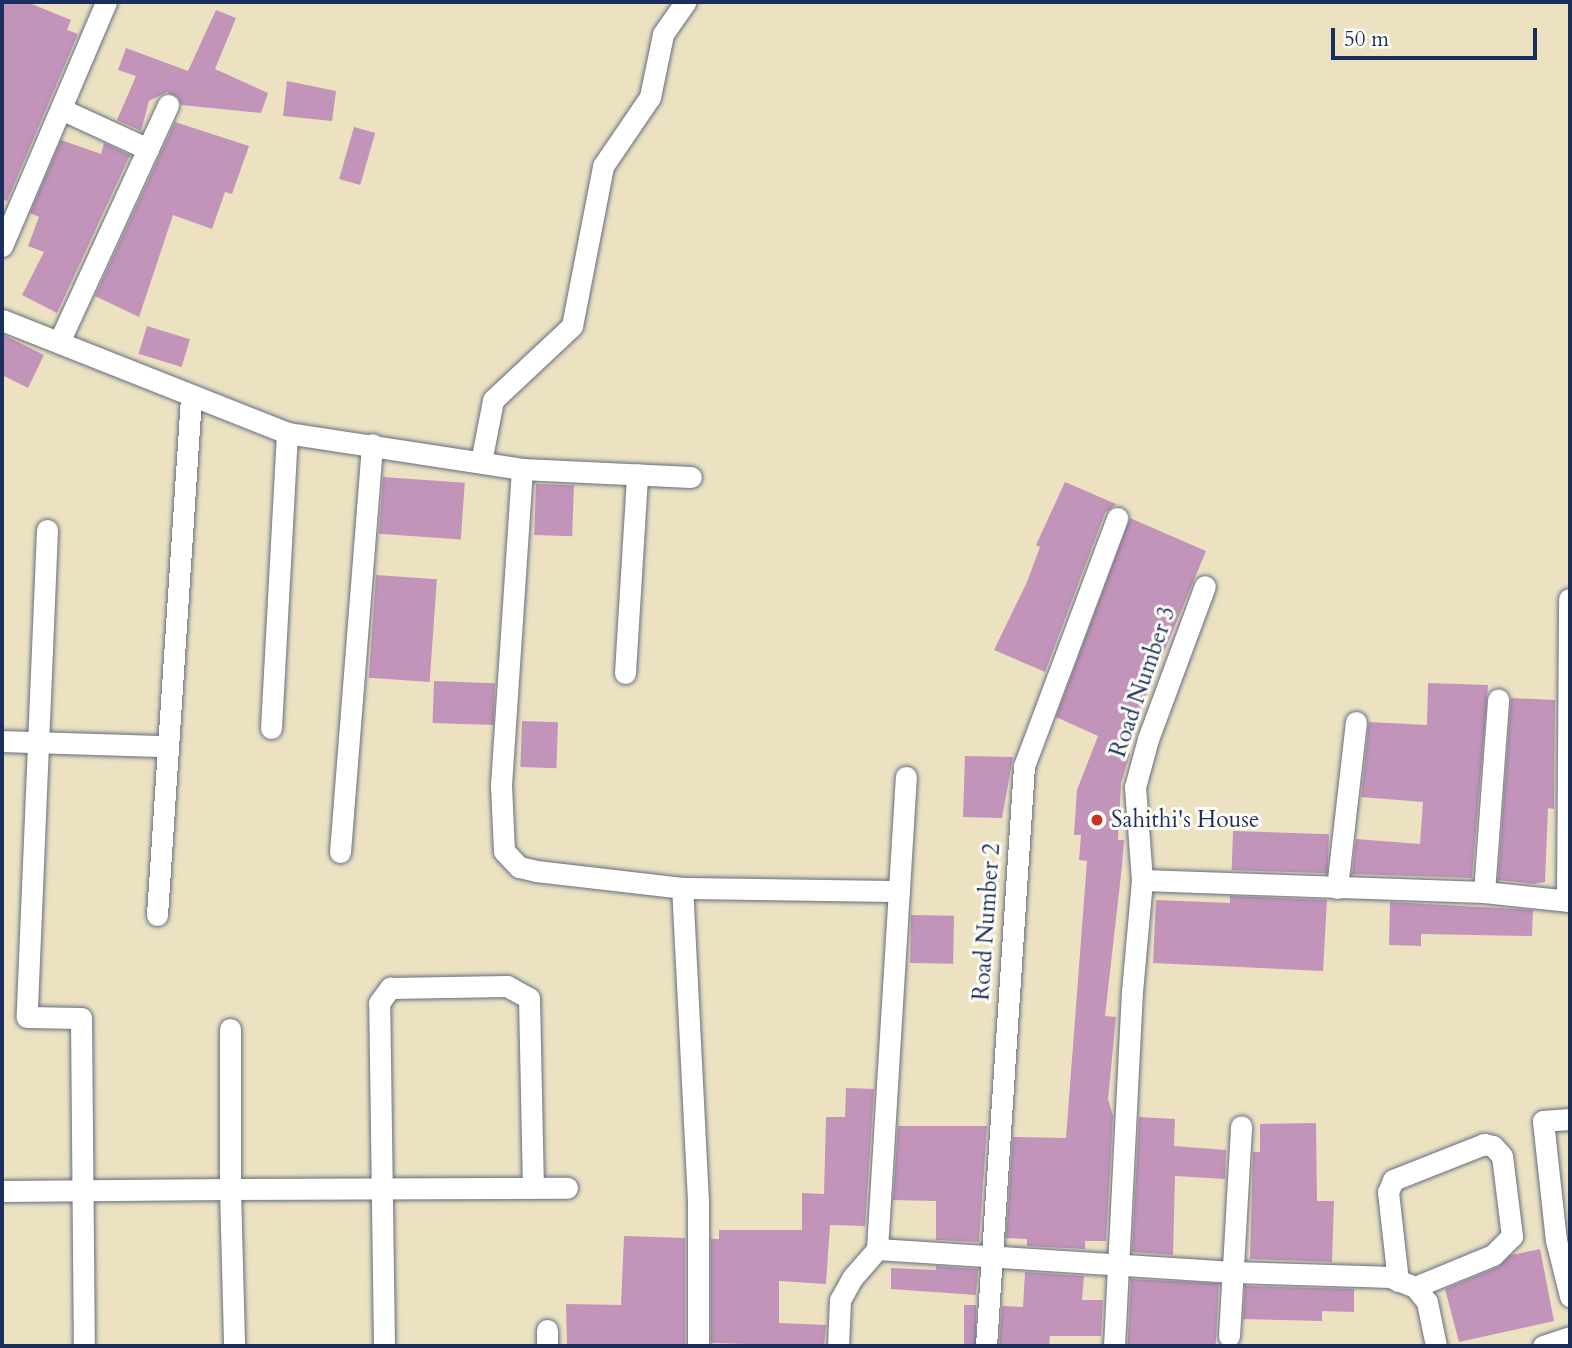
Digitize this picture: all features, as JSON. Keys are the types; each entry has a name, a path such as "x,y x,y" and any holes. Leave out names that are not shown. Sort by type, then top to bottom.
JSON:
{"street":[{"path":"2,246 106,2"},
{"path":"481,462 493,400 572,326 603,166 650,97 663,34 685,2"},
{"path":"59,342 168,105"},
{"path":"61,109 148,149"},
{"path":"2,320 191,398 287,433 522,469 691,477"},
{"path":"157,915 165,746 191,398"},
{"path":"271,728 287,433"},
{"path":"340,852 372,444"},
{"path":"522,469 501,785 505,851 519,867 682,888 899,891"},
{"path":"625,673 637,474"},
{"name":"Road Number 2","path":"986,1346 1024,765 1117,518"},
{"path":"47,530 27,1017 81,1018 84,1346"},
{"name":"Road Number 3","path":"1114,1346 1142,880 1135,787 1148,739 1205,586"},
{"path":"1142,880 1484,892 1569,901 1569,599"},
{"path":"1484,892 1497,700"},
{"path":"1337,888 1356,722"},
{"path":"2,741 165,746"},
{"path":"838,1346 840,1300 877,1249 906,777"},
{"path":"682,888 698,1201 698,1346"},
{"path":"384,1346 381,998 390,988 507,986 520,990 532,1008 533,1188"},
{"path":"230,1029 234,1346"},
{"path":"1570,1119 1543,1121 1556,1240 1570,1296"},
{"path":"1230,1336 1241,1126"},
{"path":"877,1249 1407,1284 1493,1255 1512,1236 1502,1156 1493,1146 1483,1144 1393,1180 1388,1192 1407,1284 1427,1302 1436,1346"},
{"path":"2,1191 567,1188"},
{"path":"1543,1346 1570,1337"}],"building":[{"path":"5,2 27,2 71,20 67,30 78,34 7,201 2,199 2,11"},
{"path":"216,10 236,18 215,69 268,93 261,113 181,105 178,97 167,92 149,101 141,131 117,120 136,76 118,70 126,48 188,71"},
{"path":"287,81 336,91 332,121 283,116"},
{"path":"175,122 249,146 232,194 225,192 212,229 173,215 139,317 95,296"},
{"path":"354,127 375,133 360,185 339,179"},
{"path":"61,140 101,154 104,143 130,155 57,313 22,295 44,252 28,246 39,217 30,213"},
{"path":"147,326 190,339 182,367 139,354"},
{"path":"2,334 44,355 28,388 2,375"},
{"path":"383,477 465,483 461,540 379,534"},
{"path":"1065,482 1116,504 1105,513 1045,672 994,650 1027,582 1040,547 1036,545"},
{"path":"536,484 574,485 572,536 534,535"},
{"path":"1130,518 1206,551 1123,751 1130,754 1121,783 1118,840 1124,840 1105,1016 1116,1017 1108,1099 1113,1116 1106,1241 1085,1241 1085,1249 1027,1246 1027,1239 1006,1238 1013,1137 1066,1138 1087,861 1079,860 1081,835 1074,835 1077,790 1098,736 1056,717"},
{"path":"376,575 437,579 430,682 369,678"},
{"path":"434,681 495,683 493,725 433,723"},
{"path":"1428,683 1488,685 1472,878 1352,874 1356,839 1420,844 1423,802 1361,797 1369,722 1427,725"},
{"path":"1511,698 1555,700 1554,809 1548,808 1545,882 1534,884 1498,880"},
{"path":"522,721 558,722 556,768 520,767"},
{"path":"965,756 1013,757 1002,818 963,817"},
{"path":"1233,831 1329,834 1328,873 1232,870"},
{"path":"1230,896 1327,900 1323,971 1153,963 1156,900 1230,903"},
{"path":"1390,902 1533,910 1532,936 1421,934 1421,946 1389,945"},
{"path":"911,915 954,916 953,964 910,963"},
{"path":"846,1088 874,1089 865,1226 830,1225 826,1284 779,1281 779,1323 826,1325 824,1346 711,1343 711,1239 719,1239 719,1230 802,1230 802,1193 824,1194 826,1117 845,1117"},
{"path":"1139,1117 1175,1119 1174,1146 1226,1150 1225,1179 1175,1176 1173,1255 1132,1252"},
{"path":"1316,1123 1317,1201 1334,1201 1332,1262 1250,1259 1253,1152 1260,1152 1260,1124"},
{"path":"898,1126 987,1126 979,1242 936,1240 936,1201 893,1200"},
{"path":"624,1236 685,1238 685,1346 567,1346 566,1304 621,1305"},
{"path":"1540,1249 1554,1321 1459,1342 1445,1289 1498,1267 1511,1255"},
{"path":"936,1266 978,1269 976,1295 891,1289 891,1268 936,1270"},
{"path":"1025,1272 1084,1276 1082,1300 1103,1300 1101,1336 1050,1336 1049,1346 999,1346 1002,1306 1023,1307"},
{"path":"1131,1279 1219,1284 1216,1346 1127,1346"},
{"path":"1245,1286 1354,1289 1354,1312 1322,1311 1322,1321 1243,1319"},
{"path":"964,1305 976,1305 976,1346 964,1346"}],"place":[{"name":"Sahithi's House","path":"1097,820"}]}
